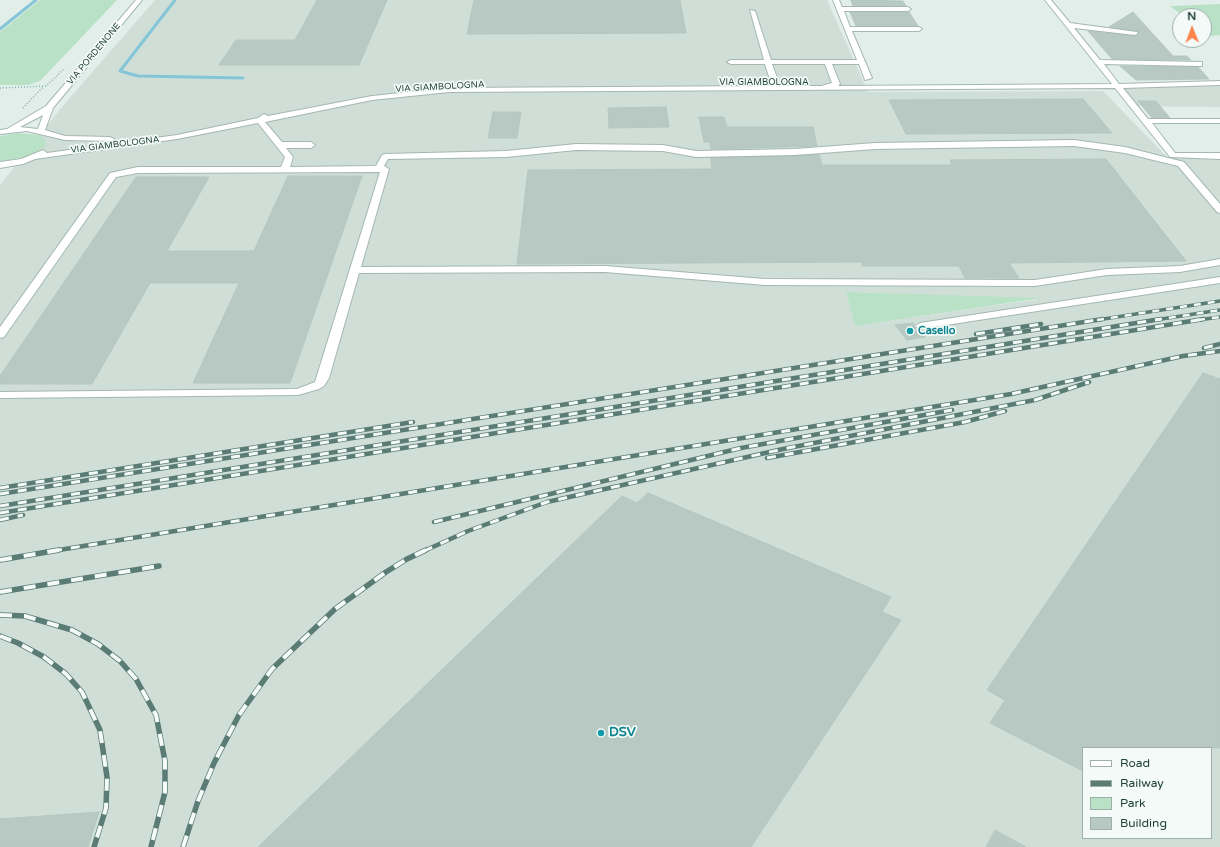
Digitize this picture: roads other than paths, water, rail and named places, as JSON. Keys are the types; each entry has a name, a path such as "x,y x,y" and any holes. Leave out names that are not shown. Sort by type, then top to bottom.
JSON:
{"street":[{"name":"VIA PORDENONE","path":"41,131 49,108 139,0"},
{"path":"836,0 868,78"},
{"path":"1048,0 1172,155 1220,156"},
{"path":"840,9 908,9"},
{"path":"752,11 775,85"},
{"path":"1068,25 1135,33"},
{"path":"848,30 919,29"},
{"path":"730,62 862,62"},
{"path":"828,62 836,84"},
{"path":"1098,62 1199,64"},
{"name":"VIA GIAMBOLOGNA","path":"36,157 76,150 135,144 260,121 372,98 449,90 1117,86 1220,83"},
{"name":"VIA GIAMBOLOGNA","path":"4,131 27,129 41,131 65,138 83,140 127,138 358,95 414,87 455,85 836,84 870,88"},
{"name":"VIA GIAMBOLOGNA","path":"574,90 680,85"},
{"name":"VIA PORDENONE","path":"4,131 49,108"},
{"path":"267,112 260,121 289,157 285,169"},
{"path":"1145,121 1220,121"},
{"path":"0,165 36,157 53,145 54,138 50,134"},
{"path":"379,168 385,157 506,154 576,147 664,148 696,154 802,152 875,146 1074,143 1125,150 1181,164 1220,210"},
{"path":"280,145 311,145"},
{"path":"0,335 113,175 138,170 385,169 320,384 311,389 298,392 0,394"},
{"path":"355,270 605,269 765,282 1035,283 1107,272 1180,269 1220,262"},
{"path":"920,326 1220,280"}],"waterway":[{"path":"0,29 36,0"},
{"path":"175,0 120,71 138,76 243,78"}],"railway":[{"path":"1097,320 1220,301"},
{"path":"1155,320 1220,310"},
{"path":"1198,320 1220,317"},
{"path":"0,494 1103,319"},
{"path":"0,506 1161,319"},
{"path":"0,513 1204,319"},
{"path":"976,334 1041,324"},
{"path":"1204,348 1220,344"},
{"path":"56,551 1011,394 1183,356 1220,351"},
{"path":"424,551 468,531 547,502 783,449 1035,400 1089,382"},
{"path":"434,522 741,448 952,410"},
{"path":"767,458 965,422 1005,411"},
{"path":"0,488 413,422"},
{"path":"0,520 23,515"},
{"path":"183,847 198,801 214,763 239,715 272,669 335,609 386,572 407,559 426,550"},
{"path":"0,560 56,551"},
{"path":"0,592 159,566"},
{"path":"0,615 25,616 72,630 98,644 120,661 136,679 156,715 165,761 165,792 151,847"},
{"path":"0,636 18,643 44,657 66,674 82,692 100,730 107,777 106,808 94,847"}],"place":[{"name":"Casello","path":"910,331"},
{"name":"DSV","path":"601,733"}]}
